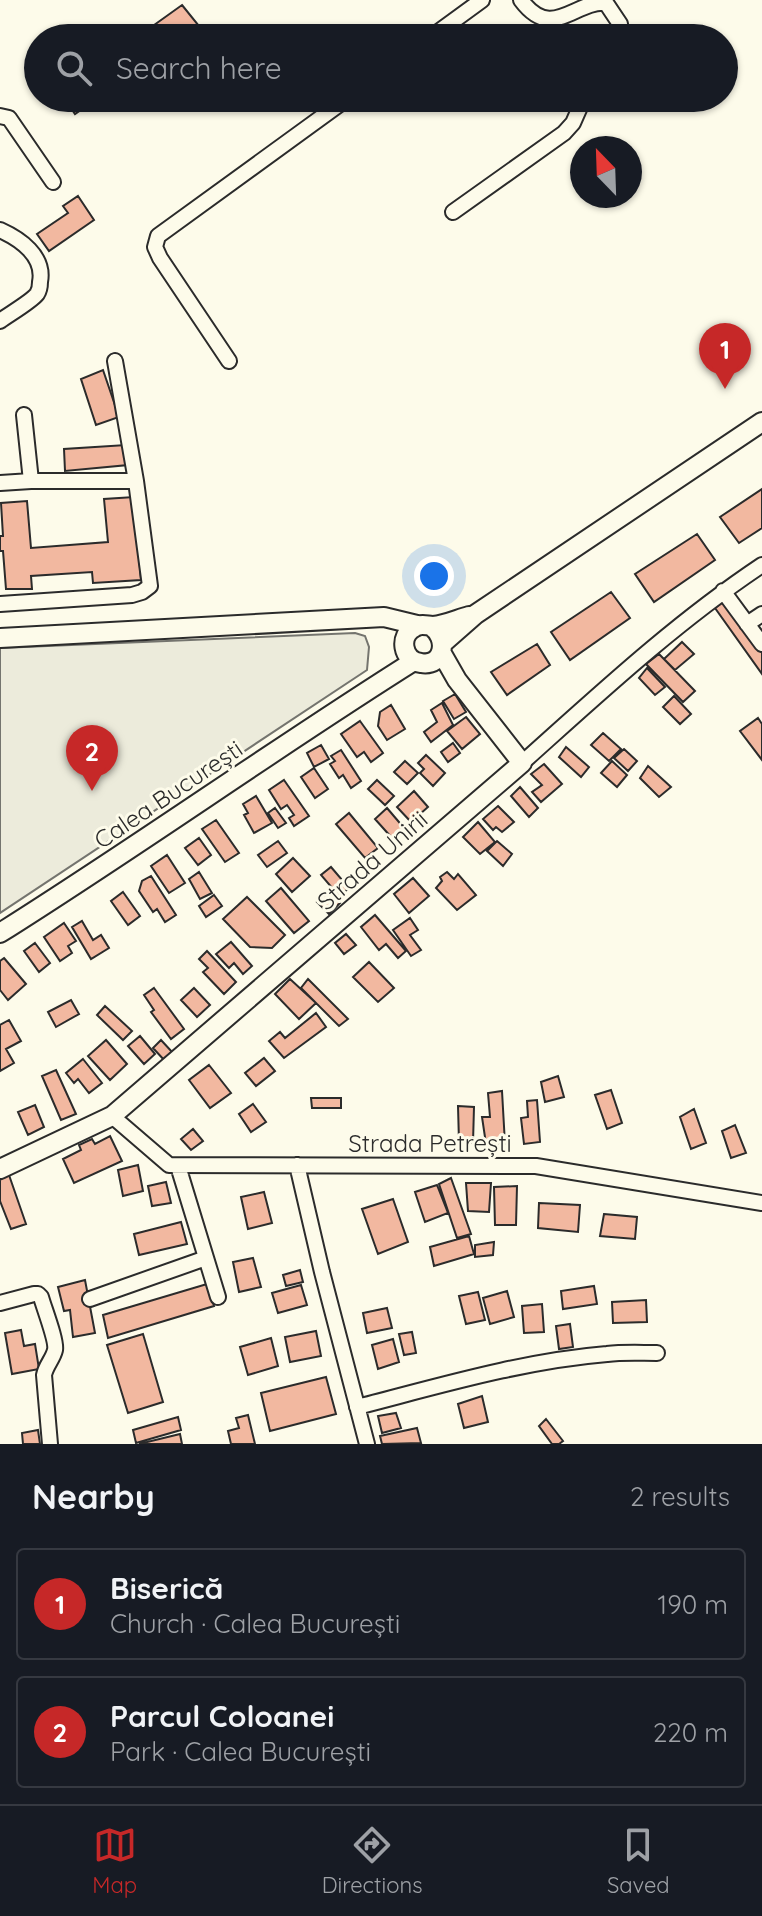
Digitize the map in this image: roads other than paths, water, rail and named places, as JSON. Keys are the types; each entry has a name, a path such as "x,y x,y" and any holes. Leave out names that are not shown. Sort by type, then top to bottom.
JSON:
{"main road":[{"name":"Calea București","path":"0,933 362,694 416,644 476,614 762,422"},
{"name":"Calea București","path":"416,644 434,660 476,614"},
{"path":"0,638 332,620 380,627 416,644 457,680 522,763"},
{"path":"416,644 441,636 442,648 457,680"},
{"name":"Strada Unirii","path":"0,1169 112,1116 522,763"}],"street":[{"path":"449,24 482,0"},
{"path":"521,0 542,18 564,17 597,1 606,3 620,24"},
{"path":"229,361 160,258 155,247 158,236 329,112"},
{"path":"453,212 564,133 578,112"},
{"path":"0,116 9,118 53,182"},
{"path":"0,230 14,236 36,257 41,269 37,295 0,321"},
{"path":"0,604 132,595 150,586 115,361"},
{"path":"24,415 31,481"},
{"path":"0,483 136,481"},
{"name":"Strada Unirii","path":"522,763 654,645 762,565"},
{"path":"723,591 762,644"},
{"path":"747,624 762,614"},
{"path":"112,1116 162,1161 178,1166 218,1297"},
{"path":"297,1165 367,1444"},
{"name":"Strada Petrești","path":"178,1166 536,1166 762,1203"},
{"path":"90,1299 206,1258"},
{"path":"0,1303 34,1294 41,1297 55,1344 55,1352 45,1366 44,1375 50,1444"},
{"path":"357,1407 491,1372 548,1361 608,1354 657,1353"}],"place":[{"name":"Biserică","path":"725,389"},
{"name":"Parcul Coloanei","path":"92,791"}]}
